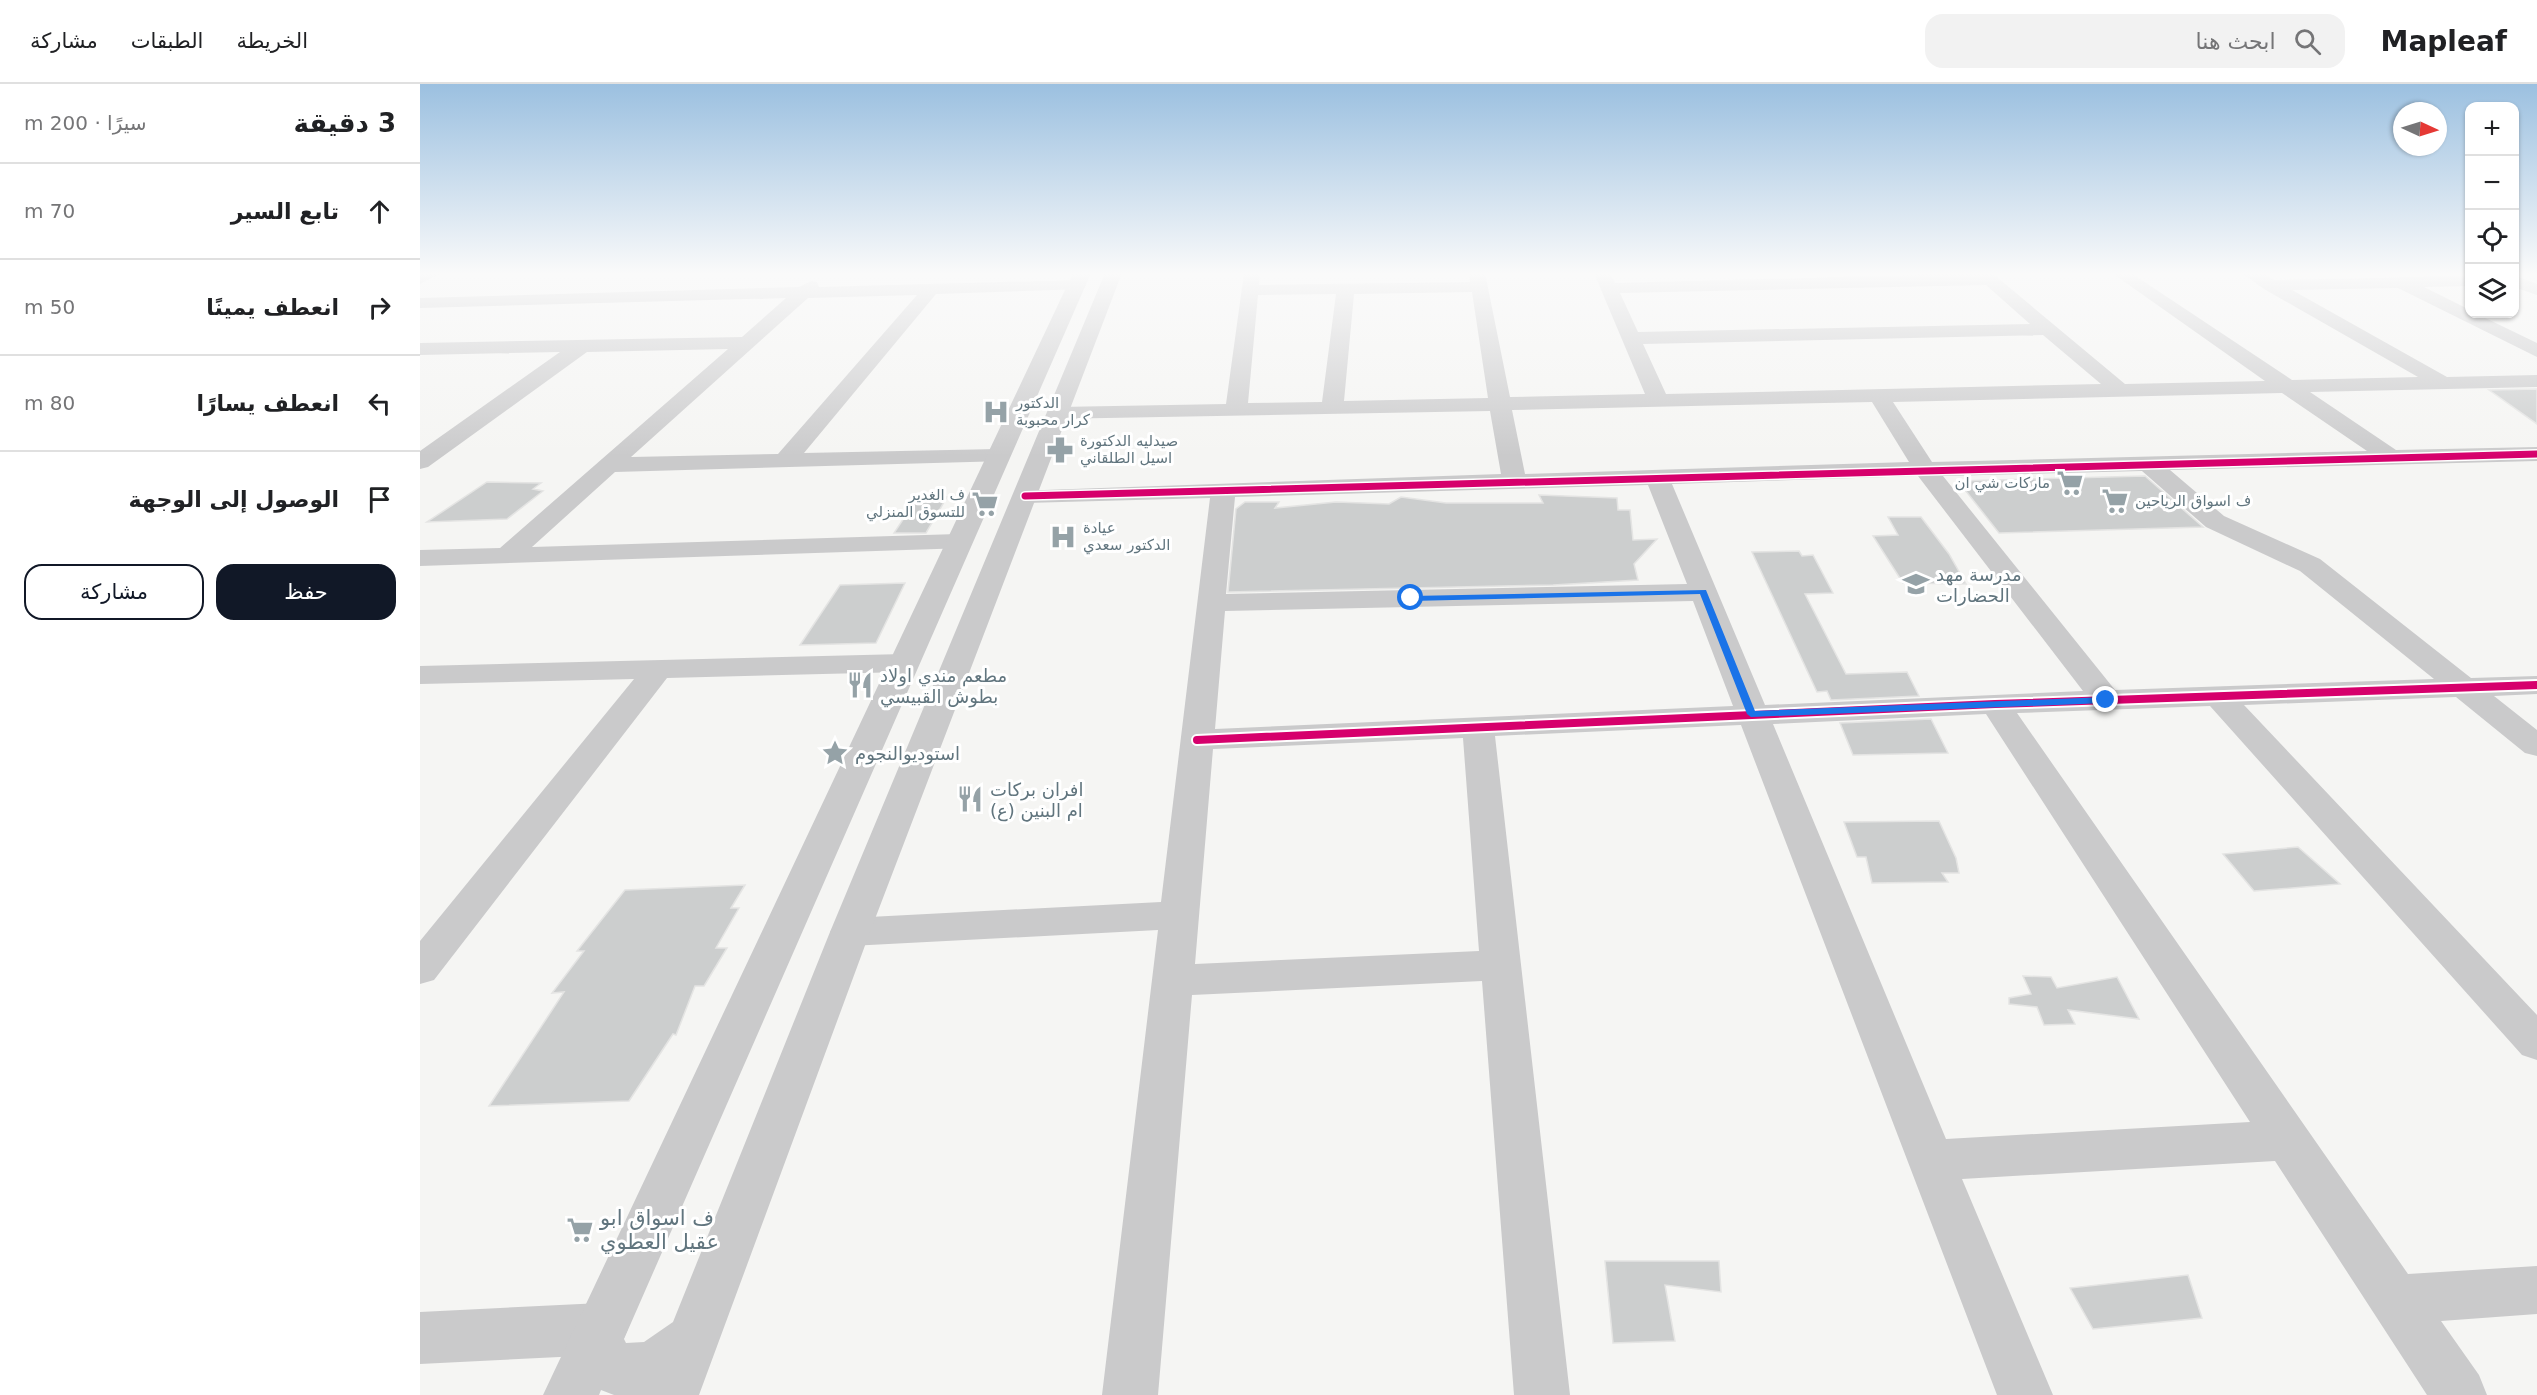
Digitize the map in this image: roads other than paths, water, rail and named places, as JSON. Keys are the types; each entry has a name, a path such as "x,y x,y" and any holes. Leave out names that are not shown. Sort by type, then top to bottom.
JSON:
{"street":[{"path":"506,555 756,334"},
{"path":"785,461 893,334"},
{"path":"571,1395 958,542 1055,334"},
{"path":"1053,338 1061,334"},
{"path":"1082,334 1088,338"},
{"path":"671,1395 850,932 1090,334"},
{"path":"1236,410 1245,334"},
{"path":"1332,408 1341,334"},
{"path":"1487,334 1514,483"},
{"path":"1629,334 1659,401"},
{"path":"1631,338 1809,334"},
{"path":"2054,334 2120,390"},
{"path":"2210,334 2392,458"},
{"path":"2356,334 2441,383"},
{"path":"2504,334 2537,351"},
{"path":"1053,338 1071,348 1088,338"},
{"path":"420,349 746,343"},
{"path":"420,462 582,346"},
{"path":"1058,414 2537,381"},
{"path":"1879,396 1925,469 2106,700"},
{"path":"1025,496 1925,469 2537,454"},
{"path":"608,465 998,456"},
{"path":"2150,465 2210,517 2225,527 2290,553 2310,565 2537,746"},
{"path":"1658,478 2025,1395"},
{"path":"1130,1395 1223,490"},
{"path":"420,558 958,542"},
{"path":"1211,603 1703,592"},
{"path":"420,675 904,663"},
{"path":"420,969 658,669"},
{"path":"1197,740 1751,714 2537,685"},
{"path":"2218,696 2537,1043"},
{"path":"1995,704 2460,1395"},
{"path":"1478,727 1542,1395"},
{"path":"850,932 1179,915"},
{"path":"1173,980 1501,965"},
{"path":"1930,1160 2289,1140"},
{"path":"2396,1300 2537,1290"},
{"path":"598,1335 610,1367 628,1373 649,1369 692,1340"},
{"path":"420,1338 598,1335"}],"place":[{"name":"الدكتور كرار محبوبة","path":"996,412"},
{"name":"صيدليه الدكتورة اسيل الطلقاني","path":"1060,450"},
{"name":"ماركات شي ان","path":"2070,483"},
{"name":"ف اسواق الرياحين","path":"2115,501"},
{"name":"ف الغدير للتسوق المنزلي","path":"985,504"},
{"name":"عيادة الدكتور سعدي","path":"1063,537"},
{"name":"مدرسة مهد الحضارات","path":"1916,584"},
{"name":"مطعم مندي اولاد بطوش القبيسي","path":"860,685"},
{"name":"استوديوالنجوم","path":"835,753"},
{"name":"افران بركات ام البنين (ع)","path":"970,799"},
{"name":"ف اسواق ابو عقيل العطوي","path":"580,1230"}]}
